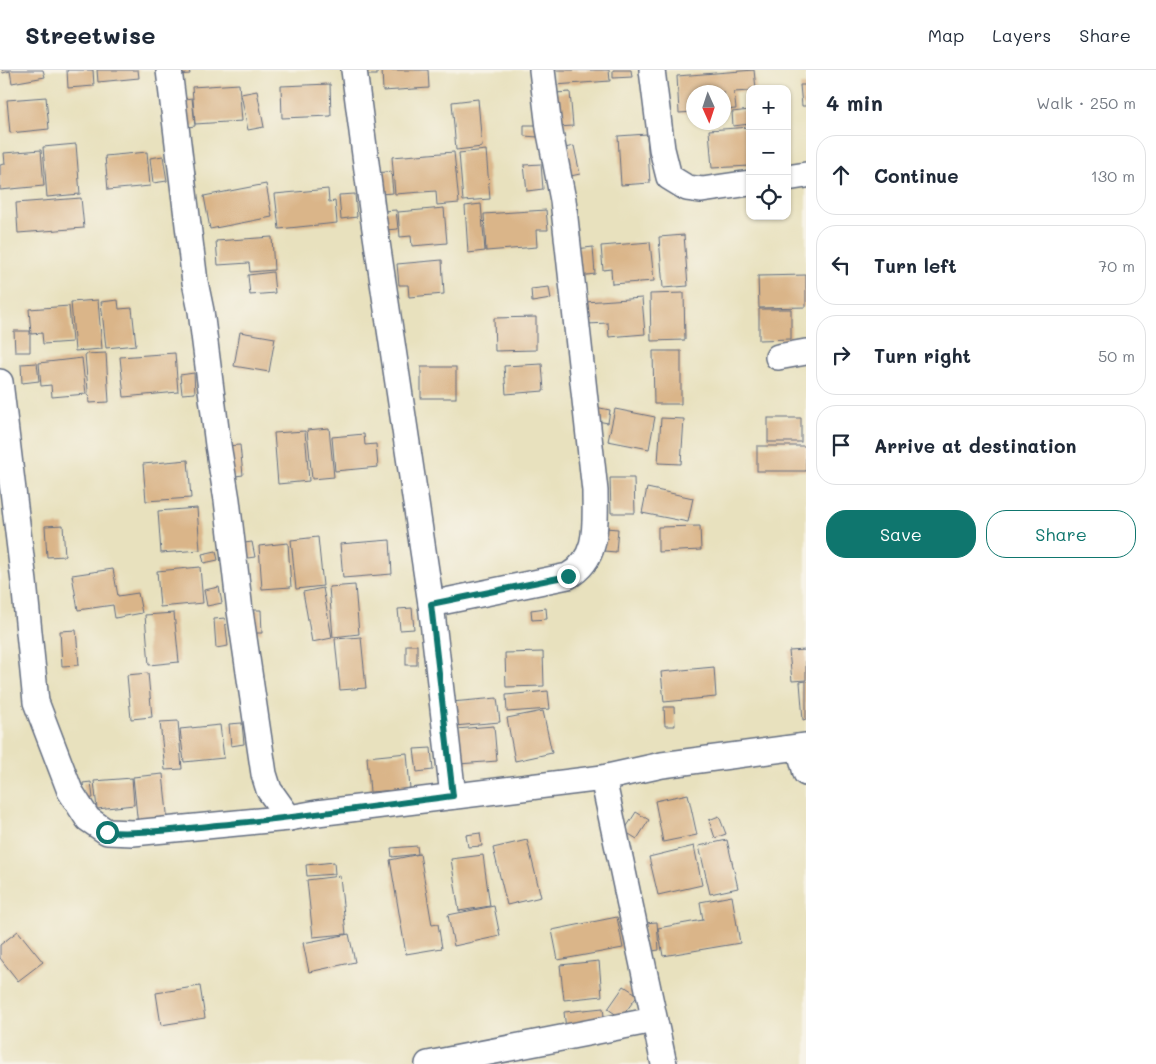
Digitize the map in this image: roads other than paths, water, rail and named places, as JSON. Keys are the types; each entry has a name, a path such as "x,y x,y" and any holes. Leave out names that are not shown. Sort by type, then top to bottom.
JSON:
{"street":[{"path":"169,70 195,282 201,311 240,611 264,774 269,790 289,818"},
{"path":"354,70 372,209 431,604 453,796"},
{"path":"431,604 568,576 579,570 588,557 595,533 594,491 563,200 549,128 542,70"},
{"path":"652,70 662,149 669,177 687,188 702,190 746,184"},
{"path":"791,177 806,175"},
{"path":"778,358 806,352"},
{"path":"0,382 36,702 70,791 88,819 107,832 133,834 289,818 603,778 662,765 802,746 806,772"},
{"path":"603,778 664,1064"},
{"path":"428,1064 654,1020"}]}
